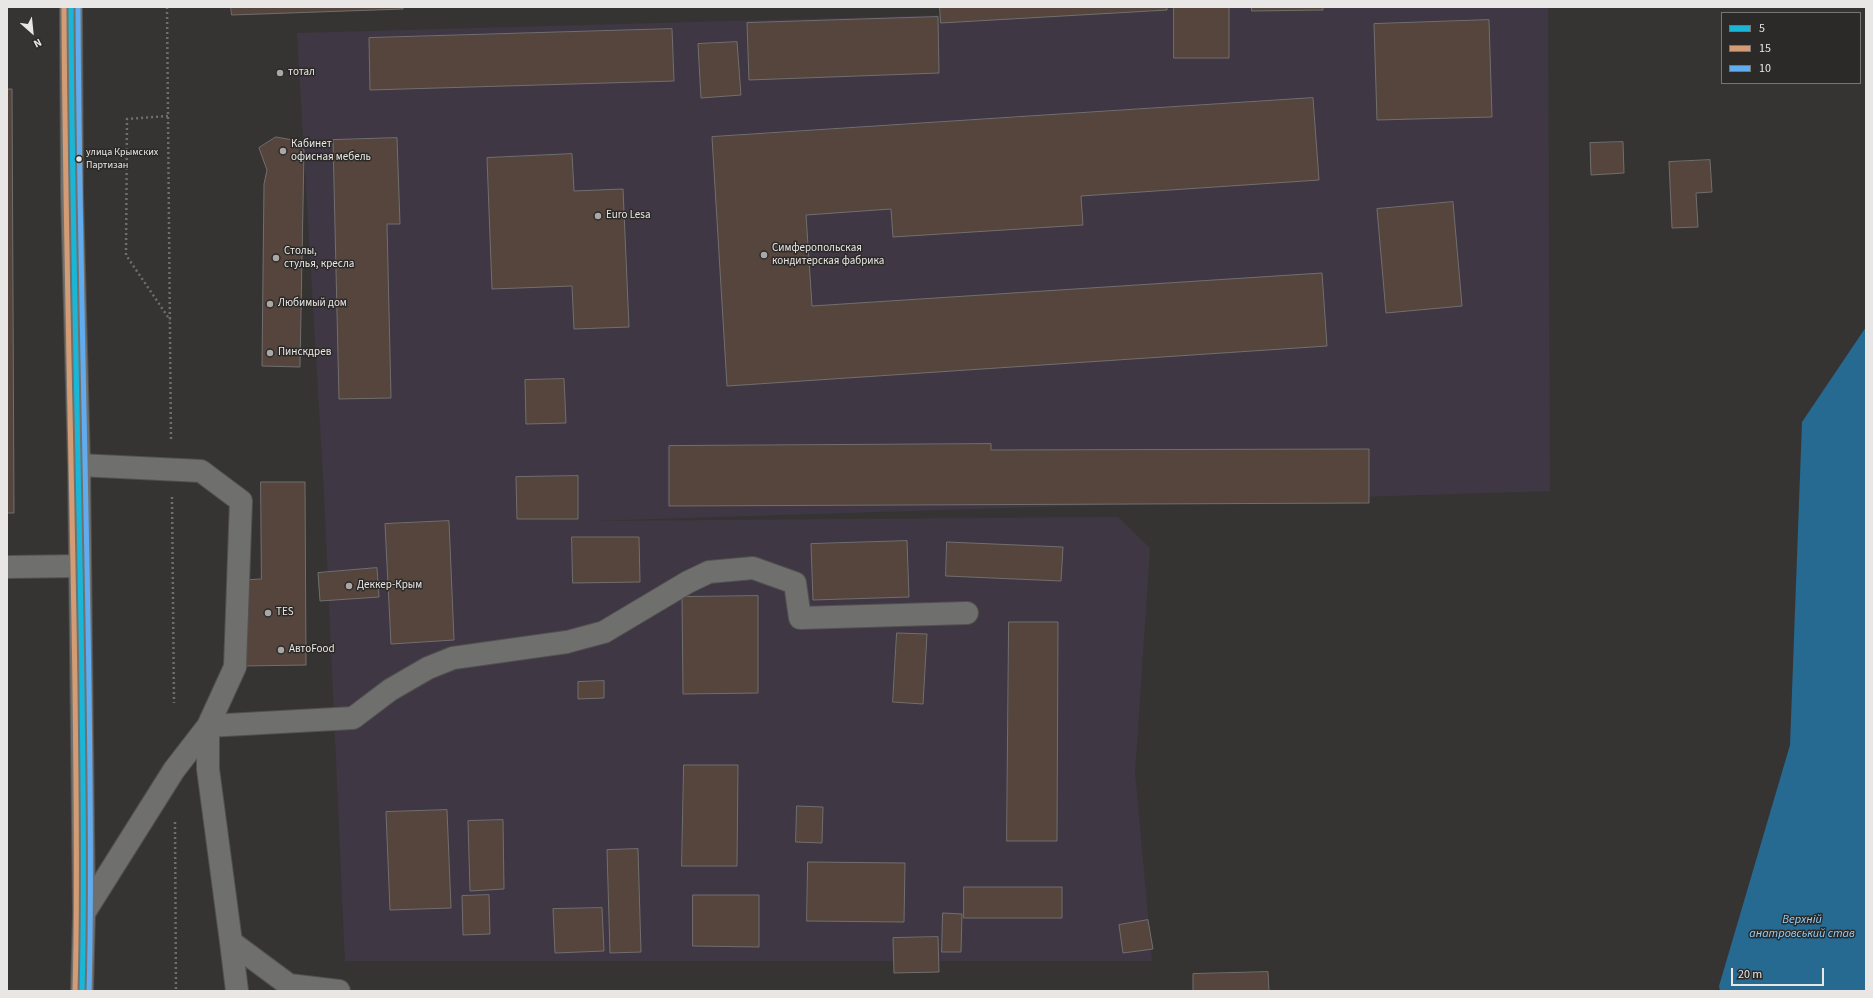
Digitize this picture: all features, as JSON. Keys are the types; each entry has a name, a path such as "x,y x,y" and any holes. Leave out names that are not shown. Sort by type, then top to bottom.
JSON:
{"main road":[{"path":"71,7 72,217 79,465 84,913 82,991"}],"street":[{"path":"79,465 201,471 242,501 235,668 208,726 174,770 84,913"},
{"path":"7,567 79,566"},
{"path":"208,726 353,718 390,690 428,668 453,658 567,642 604,632 688,582 709,572 753,568 795,583 800,618 967,613"},
{"path":"208,726 208,769 237,991"},
{"path":"231,942 290,984 339,991"}],"path":[{"path":"167,7 171,442"},
{"path":"168,116 127,119 126,255 170,321"},
{"path":"172,494 174,703"},
{"path":"175,821 176,991"}],"shaded area":[{"path":"1238,7 1548,7 1550,491 591,521 1118,517 1150,548 1135,773 1152,961 345,961 324,492 297,33"}],"water":[{"name":"Верхній анатровський став","path":"1866,327 1866,991 1720,991 1719,986 1790,745 1802,422"}],"building":[{"path":"231,7 403,7 403,9 232,15"},
{"path":"940,7 1167,7 1167,10 941,23"},
{"path":"1174,7 1229,7 1229,58 1174,58"},
{"path":"1252,7 1323,7 1323,10 1252,11"},
{"path":"938,17 939,73 749,80 747,23"},
{"path":"1489,20 1492,117 1377,120 1374,24"},
{"path":"672,29 674,81 370,90 369,38"},
{"path":"737,42 741,95 701,98 698,44"},
{"path":"7,89 12,89 14,513 7,513"},
{"name":"Симферопольская кондитерская фабрика","path":"1313,98 1319,180 1081,196 1083,225 893,237 891,209 806,215 812,306 1322,273 1327,346 727,386 712,137"},
{"path":"276,137 293,140 304,150 300,367 262,366 264,184 267,170 259,148"},
{"path":"397,138 400,224 387,224 391,398 339,399 333,140"},
{"path":"1623,142 1624,173 1591,175 1590,143"},
{"path":"572,154 574,191 623,189 629,327 574,329 572,286 492,289 487,158"},
{"path":"1710,160 1712,192 1696,193 1698,227 1672,228 1669,162"},
{"path":"1453,202 1462,306 1386,313 1377,209"},
{"path":"564,379 566,423 526,424 525,380"},
{"path":"991,444 991,450 1369,449 1369,503 669,506 669,446"},
{"path":"578,476 578,519 517,519 516,477"},
{"path":"261,482 305,482 306,665 244,666 244,580 261,579"},
{"path":"449,521 454,640 391,644 385,524"},
{"path":"572,537 639,537 640,582 573,583"},
{"path":"907,541 909,597 813,600 811,544"},
{"path":"947,542 1063,547 1061,581 946,576"},
{"path":"377,568 379,597 320,601 318,573"},
{"path":"758,596 758,693 683,694 682,597"},
{"path":"1009,622 1058,622 1057,841 1007,841"},
{"path":"897,633 927,634 923,704 893,702"},
{"path":"604,681 604,698 578,699 578,682"},
{"path":"684,765 738,765 737,866 682,866"},
{"path":"797,806 823,807 822,843 796,842"},
{"path":"447,810 451,908 390,910 386,812"},
{"path":"503,820 504,889 470,891 468,821"},
{"path":"638,849 641,952 610,953 607,850"},
{"path":"808,862 905,863 904,922 807,921"},
{"path":"964,887 1062,887 1062,918 964,918"},
{"path":"489,895 490,934 463,935 462,896"},
{"path":"693,895 759,895 759,947 693,946"},
{"path":"602,908 604,951 555,953 553,909"},
{"path":"943,913 962,914 961,952 942,952"},
{"path":"1148,920 1153,949 1123,953 1119,925"},
{"path":"938,937 939,972 894,973 893,938"},
{"path":"1268,972 1269,991 1193,991 1193,974"}],"transit line":[{"name":"15","path":"64,7 75,689 77,878 75,991"},
{"name":"5","path":"71,7 82,689 84,878 82,991"},
{"name":"10","path":"78,7 89,689 91,878 89,991"}],"place":[{"name":"тотал","path":"280,73"},
{"name":"Кабинет офисная мебель","path":"283,151"},
{"name":"улица Крымских Партизан","path":"79,159"},
{"name":"Euro Lesa","path":"598,216"},
{"name":"Симферопольская кондитерская фабрика","path":"764,255"},
{"name":"Столы, стулья, кресла","path":"276,258"},
{"name":"Любимый дом","path":"270,304"},
{"name":"Пинскдрев","path":"270,353"},
{"name":"Деккер-Крым","path":"349,586"},
{"name":"TES","path":"268,613"},
{"name":"АвтоFood","path":"281,650"}]}
